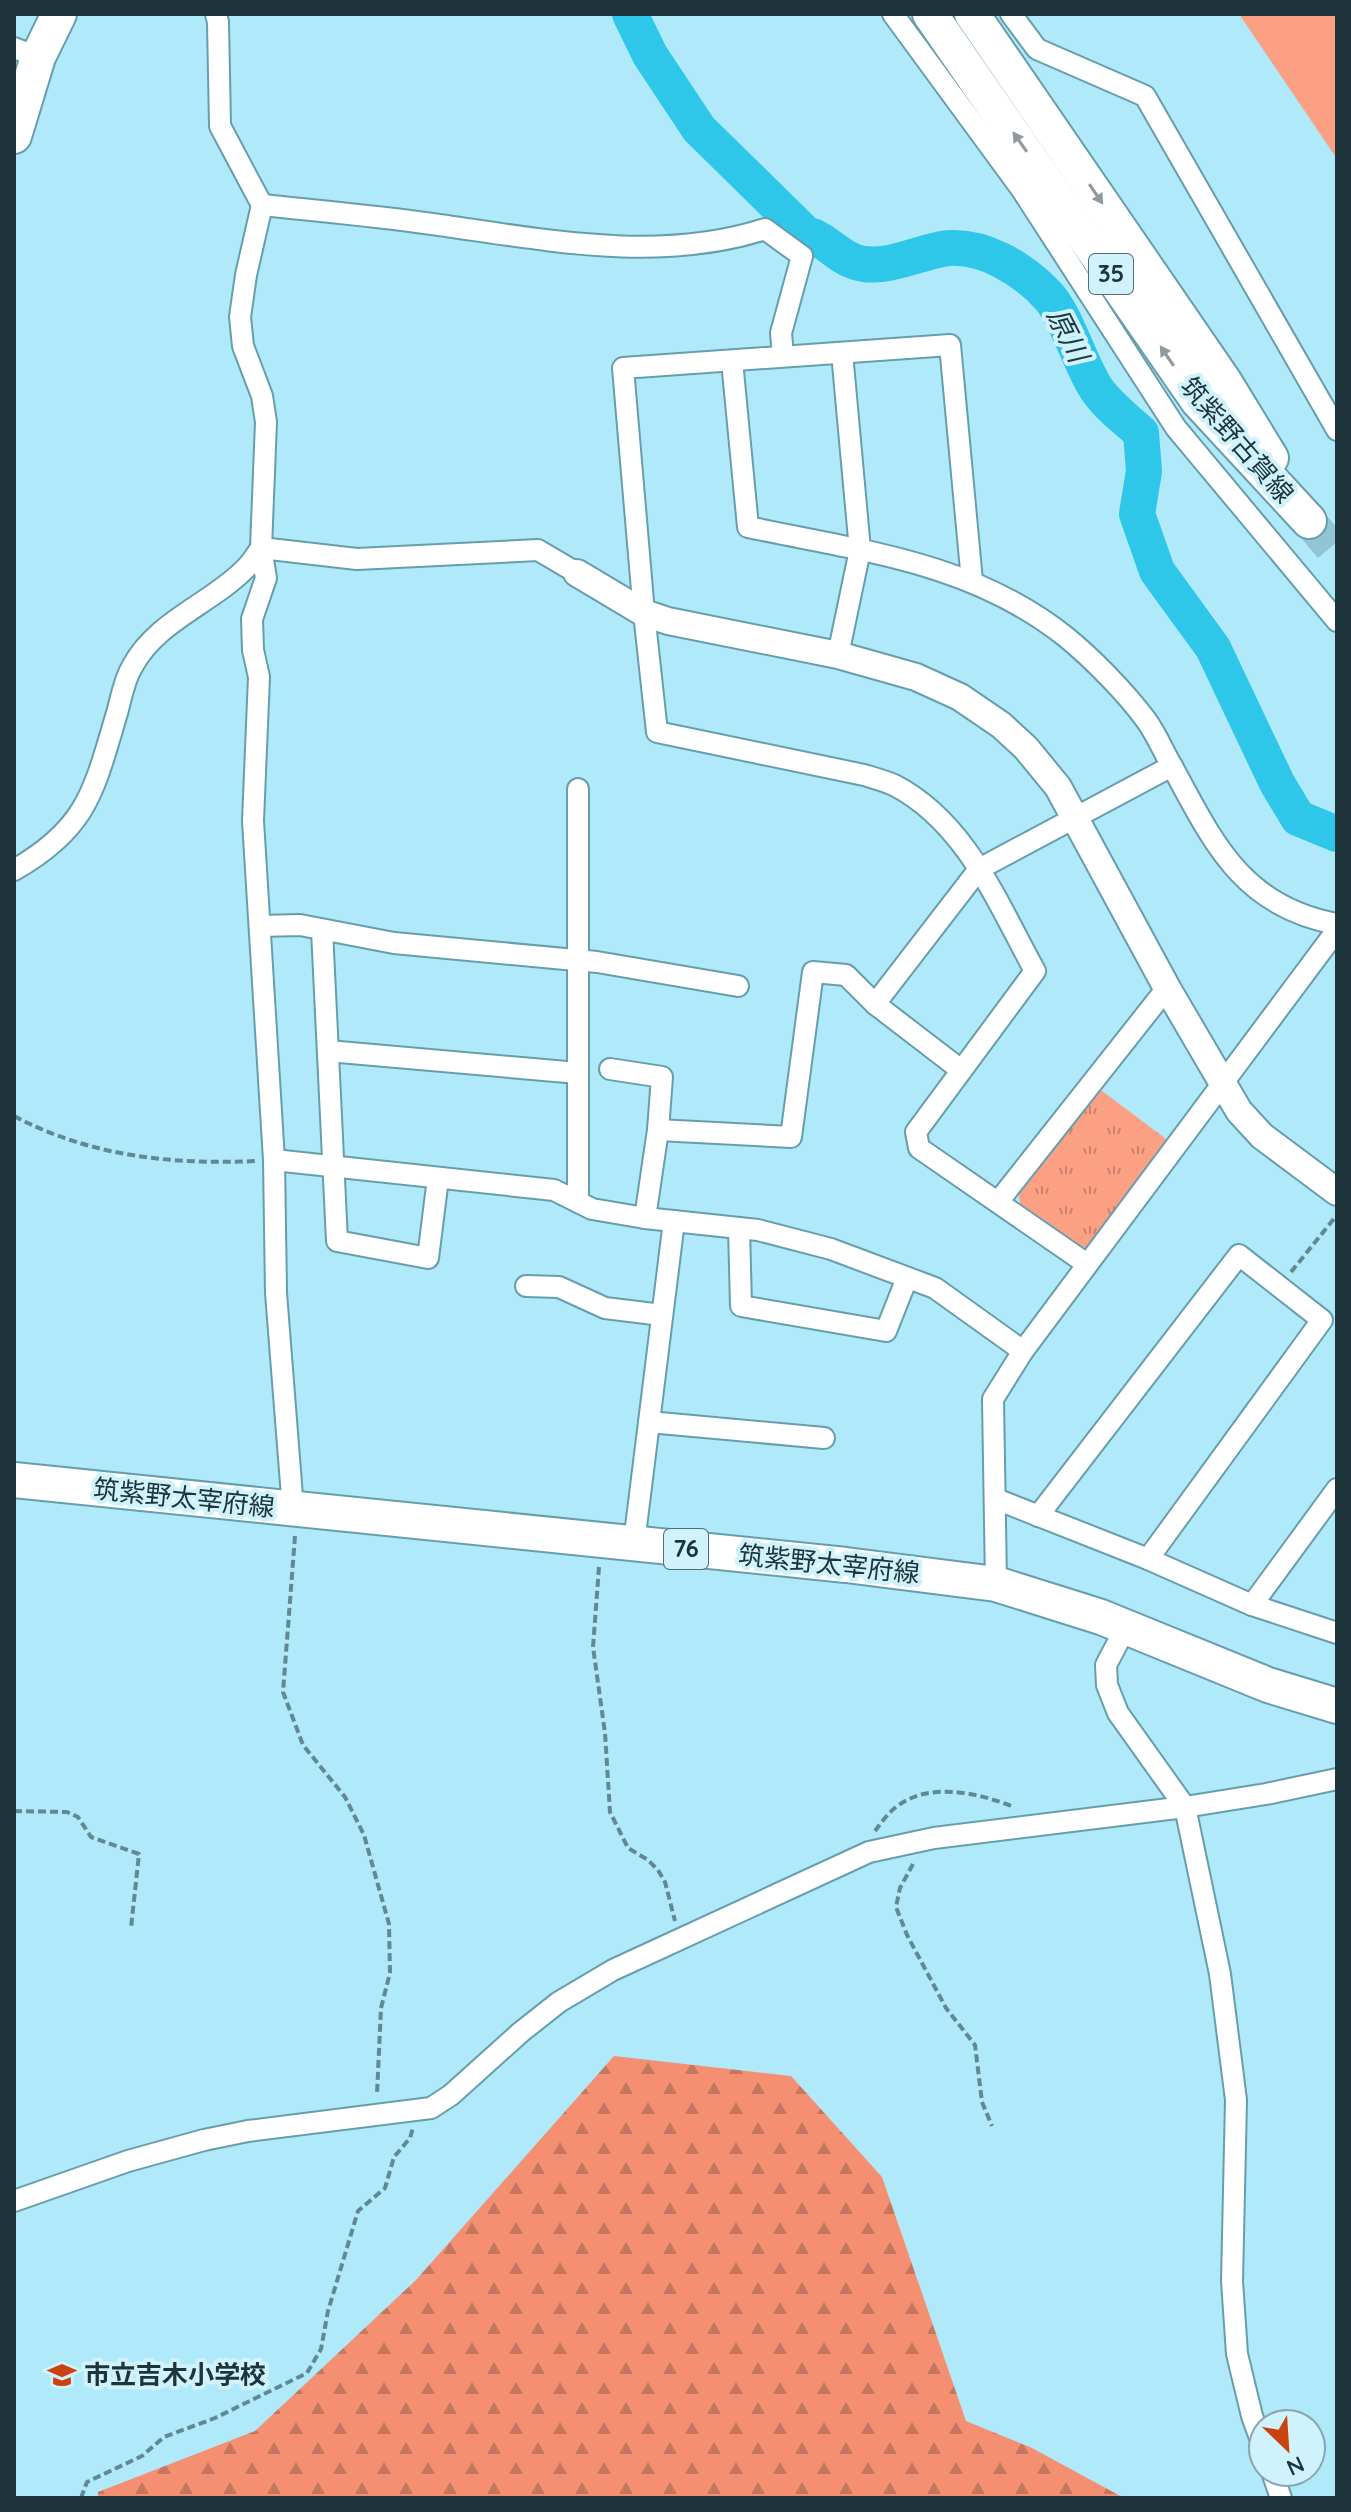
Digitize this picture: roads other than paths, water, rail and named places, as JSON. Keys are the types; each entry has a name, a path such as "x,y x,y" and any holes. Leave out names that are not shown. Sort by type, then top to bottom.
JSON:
{"main road":[{"path":"14,136 26,52 59,14"},
{"name":"筑紫野古賀線","path":"930,14 1198,401 1309,521 1224,381 972,14"},
{"name":"筑紫野太宰府線","path":"14,1480 846,1565 996,1584 1126,1627 1268,1685 1337,1706"}],"street":[{"path":"216,14 220,126 262,205 240,317 243,346 262,396 266,422 261,548 266,578 252,619 253,650 259,677 253,821 274,1160 276,1293 293,1509"},
{"path":"893,14 1022,190 1176,428 1337,621"},
{"path":"1011,14 1037,49 1145,96 1337,430"},
{"path":"262,205 412,221 547,242 609,247 740,238 765,229 802,256 781,333 783,356"},
{"path":"972,581 950,345 623,368 657,732 864,775 894,785 933,813 969,851 1035,971 916,1132 919,1148 1087,1264"},
{"path":"838,655 860,550 842,353"},
{"path":"732,361 748,527 923,563 972,581 1021,607 1066,638 1147,721 1222,855 1242,878 1274,902 1314,920 1337,924"},
{"path":"261,548 357,559 538,550 644,613 668,621 838,655 916,677 960,697 1026,748 1058,787 1167,988 1239,1111 1262,1136 1337,1192"},
{"path":"14,870 55,843 82,813 99,773 131,668 145,648 160,632 246,568 261,548"},
{"path":"875,1004 979,869 1172,766"},
{"path":"578,789 578,1202"},
{"path":"260,926 300,925 394,943 578,961 738,986"},
{"path":"322,930 337,1241 428,1258 438,1178"},
{"path":"996,1584 993,1399 1023,1351 1337,930"},
{"path":"658,1130 791,1137 813,972 846,975 875,1004 961,1070"},
{"path":"998,1202 1167,988"},
{"path":"328,1051 578,1073"},
{"path":"610,1069 662,1077 645,1218"},
{"path":"274,1160 554,1190 592,1209 758,1230 831,1249 935,1288 1023,1351"},
{"path":"617,1542 649,1422 674,1221"},
{"path":"739,1228 741,1306 886,1331 907,1278"},
{"path":"1038,1516 1239,1255 1322,1320 1148,1559"},
{"path":"526,1286 559,1287 605,1308 662,1315"},
{"path":"649,1422 824,1438"},
{"path":"1252,1605 1337,1489"},
{"path":"996,1499 1148,1559 1252,1605 1337,1633"},
{"path":"1126,1627 1106,1665 1107,1685 1118,1713 1185,1807 1220,1974 1236,2100 1232,2281 1237,2354 1250,2408"},
{"path":"15,2197 204,2140 248,2131 431,2108 451,2095 559,2002 613,1970 864,1854 912,1843 1185,1807 1337,1779"}],"waterway":[{"name":"原川","path":"630,14 650,55 699,129 806,234 847,258 864,264 894,262 942,249 972,250 1015,268 1050,298 1062,316 1098,392 1141,433 1144,471 1137,514 1157,571 1213,648 1277,783 1298,818 1337,834"}],"tunnel":[{"path":"1309,521 1337,554"}],"place":[{"name":"市立吉木小学校","path":"62,2375"}]}
